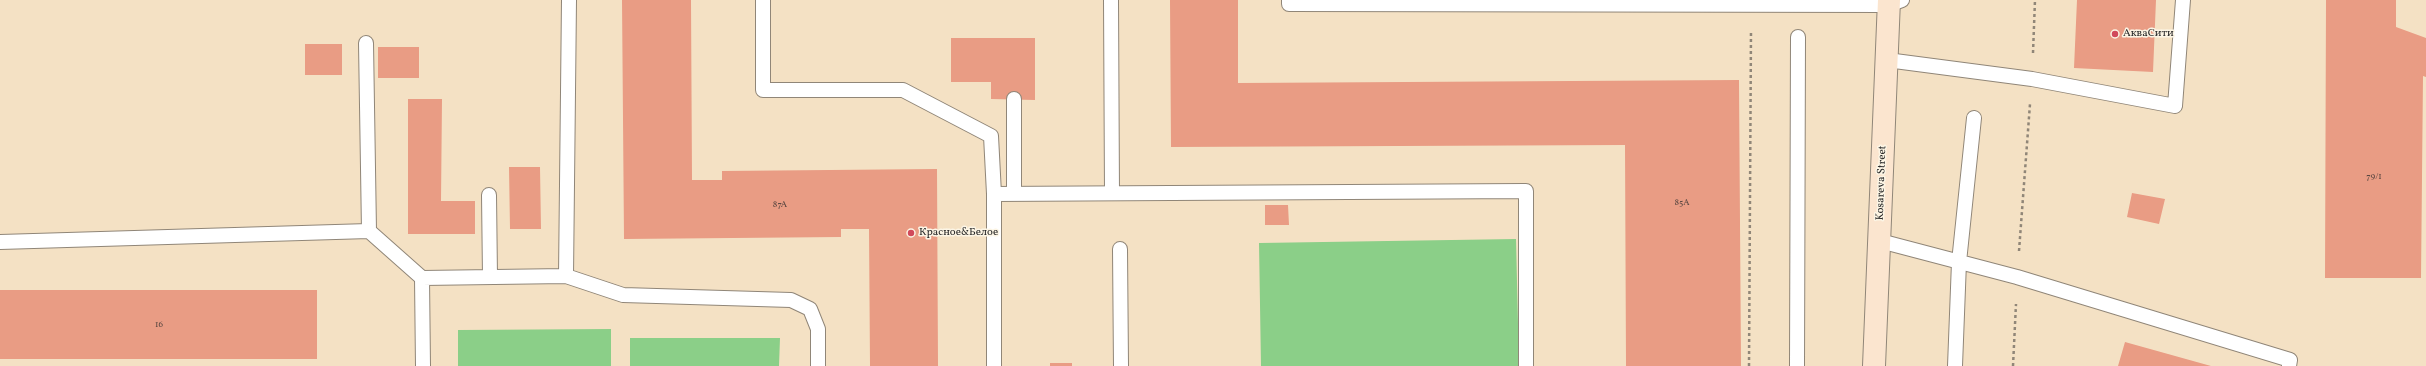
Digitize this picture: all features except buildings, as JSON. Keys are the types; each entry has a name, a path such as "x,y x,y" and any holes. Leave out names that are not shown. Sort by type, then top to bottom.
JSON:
{"main road":[{"name":"Kosareva Street","path":"1874,366 1887,60 1893,2"}],"lane":[{"path":"566,276 569,0"},
{"path":"763,0 763,90 903,90 991,136 994,194 994,366"},
{"path":"1112,0 1112,193"},
{"path":"1289,0 1289,4 1721,2 1751,4 1893,2"},
{"path":"1887,60 2032,79 2175,106 2182,0"},
{"path":"1797,366 1798,38"},
{"path":"366,43 369,232"},
{"path":"1014,99 1014,193"},
{"path":"1955,366 1959,262 1974,118"},
{"path":"994,194 1526,191 1526,366"},
{"path":"489,195 490,277"},
{"path":"0,242 369,232 422,278 566,276 623,295 791,300 810,309 818,329 818,366"},
{"path":"1880,241 2017,277 2290,360 2288,366"},
{"path":"1120,249 1121,366"},
{"path":"422,278 423,366"}],"path":[{"path":"2013,366 2017,277 2032,79 2035,0"},
{"path":"1748,366 1751,4"}],"green space":[{"path":"1516,239 1519,366 1261,366 1259,243"},
{"path":"611,329 611,366 458,366 458,330"},
{"path":"630,338 780,338 779,366 630,366"}],"place":[{"name":"АкваСити","path":"2115,34"},
{"name":"Красное&Белое","path":"911,233"}]}
